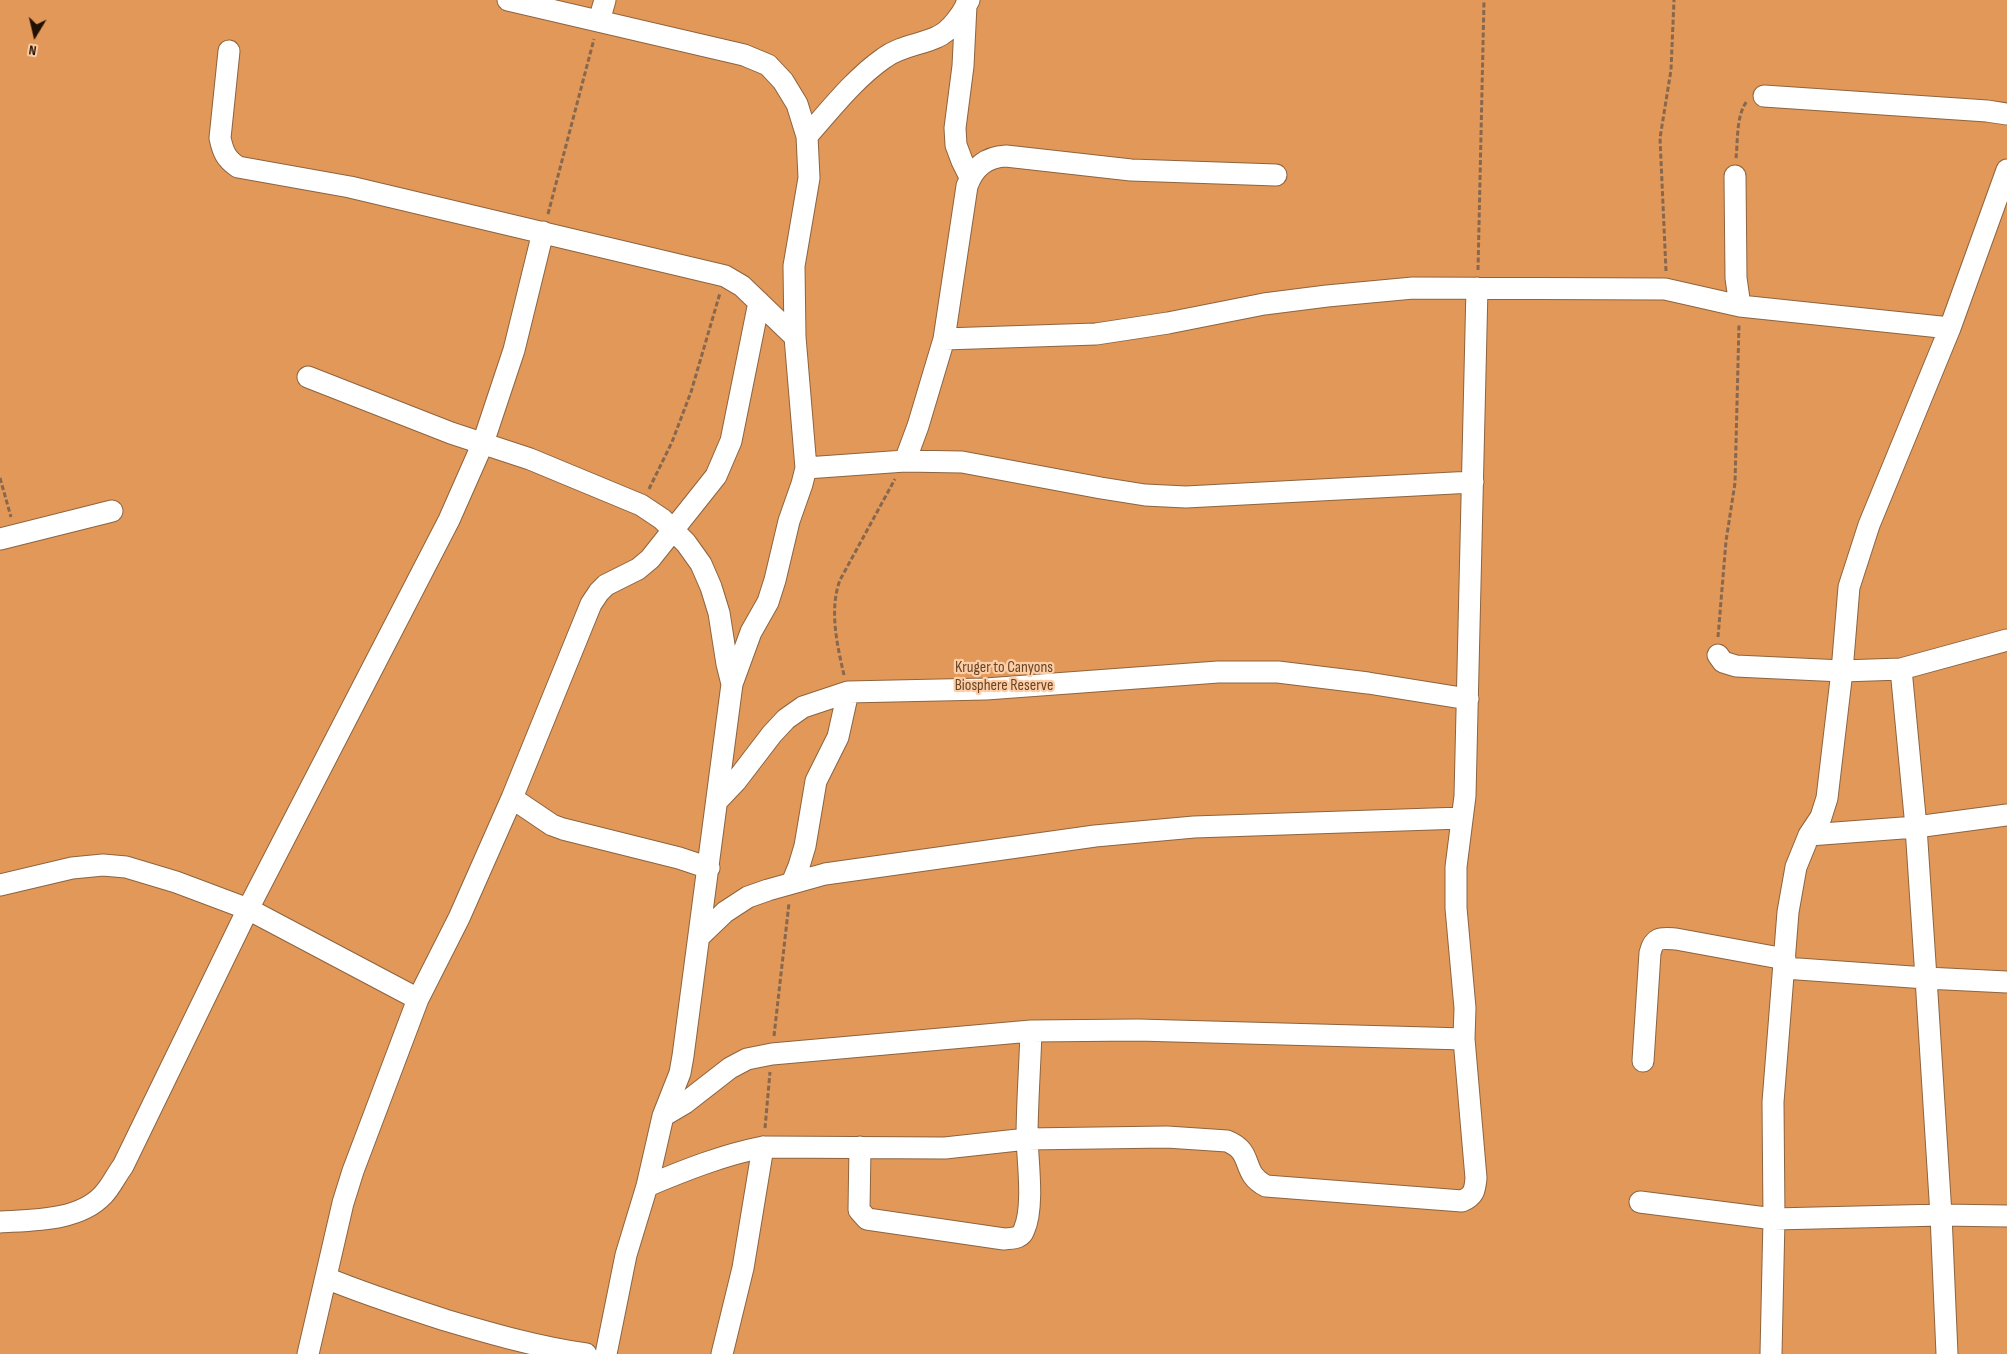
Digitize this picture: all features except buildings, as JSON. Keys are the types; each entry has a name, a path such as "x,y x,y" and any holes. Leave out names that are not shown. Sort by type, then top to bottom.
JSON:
{"street":[{"path":"508,0 735,53 768,65 783,81 797,104 806,136 809,178 794,266 795,337 806,468 789,521 768,602 751,632 732,684 700,936 680,1073 663,1116 647,1186 626,1255 606,1354"},
{"path":"599,21 605,0"},
{"path":"806,136 857,80 885,56 902,48 939,37 953,24 968,3"},
{"path":"968,3 963,66 955,128 956,145 970,177"},
{"path":"230,51 220,138 222,151 229,161 238,166 350,187 725,276 734,279 795,337"},
{"path":"1764,96 1978,110 2007,114"},
{"path":"905,461 918,426 944,339 967,186 970,177 977,167 987,160 998,156 1131,170 1276,175"},
{"path":"1771,1354 1774,1219 1773,1102 1788,912 1796,867 1809,835 1821,817 1827,798 1842,671 1849,587 1869,526 1950,328 2007,170"},
{"path":"1735,176 1736,278 1740,306"},
{"path":"0,1222 45,1219 90,1206 104,1194 123,1166 248,908 449,520 483,443 514,350 543,232"},
{"path":"944,339 1096,334 1168,323 1264,304 1413,288 1665,289 1740,306 1950,328"},
{"path":"647,1186 727,1156 763,1147 945,1148 1027,1139 1167,1137 1227,1141 1241,1148 1246,1156 1250,1173 1257,1182 1266,1186 1462,1200 1470,1198 1474,1194 1476,1178 1464,1039 1465,1008 1456,908 1456,875 1465,796 1477,288"},
{"path":"308,1354 343,1203 353,1171 418,999 459,918 512,798 591,604 606,584 638,569 650,559 716,476 730,441 741,396 758,302"},
{"path":"308,377 451,433 530,459 641,505 674,530 700,564 711,587 719,613 732,684"},
{"path":"806,468 905,461 962,462 1145,495 1186,496 1473,482"},
{"path":"8,537 112,511"},
{"path":"1718,655 1723,662 1736,666 1842,671 1902,669 2007,640"},
{"path":"1902,669 1916,827 1948,1354"},
{"path":"718,800 736,781 786,719 802,707 848,692 986,688 1218,672 1278,672 1368,683 1468,699"},
{"path":"792,883 805,846 816,781 838,737 848,692"},
{"path":"512,798 552,825 563,829 679,858 709,868"},
{"path":"1809,835 1916,827 2007,815"},
{"path":"700,936 725,912 748,897 825,874 1095,836 1194,827 1462,818"},
{"path":"0,885 72,868 103,865 126,867 176,882 248,908 418,999"},
{"path":"1643,1061 1650,953 1652,945 1656,940 1663,938 1676,939 1785,964 1926,978 2007,982"},
{"path":"663,1116 684,1103 730,1068 747,1059 772,1054 1031,1031 1138,1030 1464,1039"},
{"path":"860,1148 859,1210 867,1219 1004,1239 1016,1238 1024,1231 1030,1187 1027,1139 1031,1031"},
{"path":"722,1354 743,1268 763,1147"},
{"path":"1640,1202 1774,1219 1941,1215 2007,1216"},
{"path":"326,1278 373,1297 505,1338 556,1350 586,1354"}],"path":[{"path":"1477,288 1484,0"},
{"path":"1665,289 1666,270 1660,138 1671,70 1674,0"},
{"path":"543,232 599,21"},
{"path":"1735,176 1740,123 1744,105 1749,98 1764,96"},
{"path":"641,505 672,442 690,392 725,276"},
{"path":"1718,655 1726,541 1735,483 1740,306"},
{"path":"848,692 840,660 834,617 835,594 858,546 905,461"},
{"path":"0,478 8,537"},
{"path":"763,1147 792,883"}],"green space":[{"name":"Kruger to Canyons Biosphere Reserve","path":"0,0 2007,0 2007,1354 0,1354"}]}
